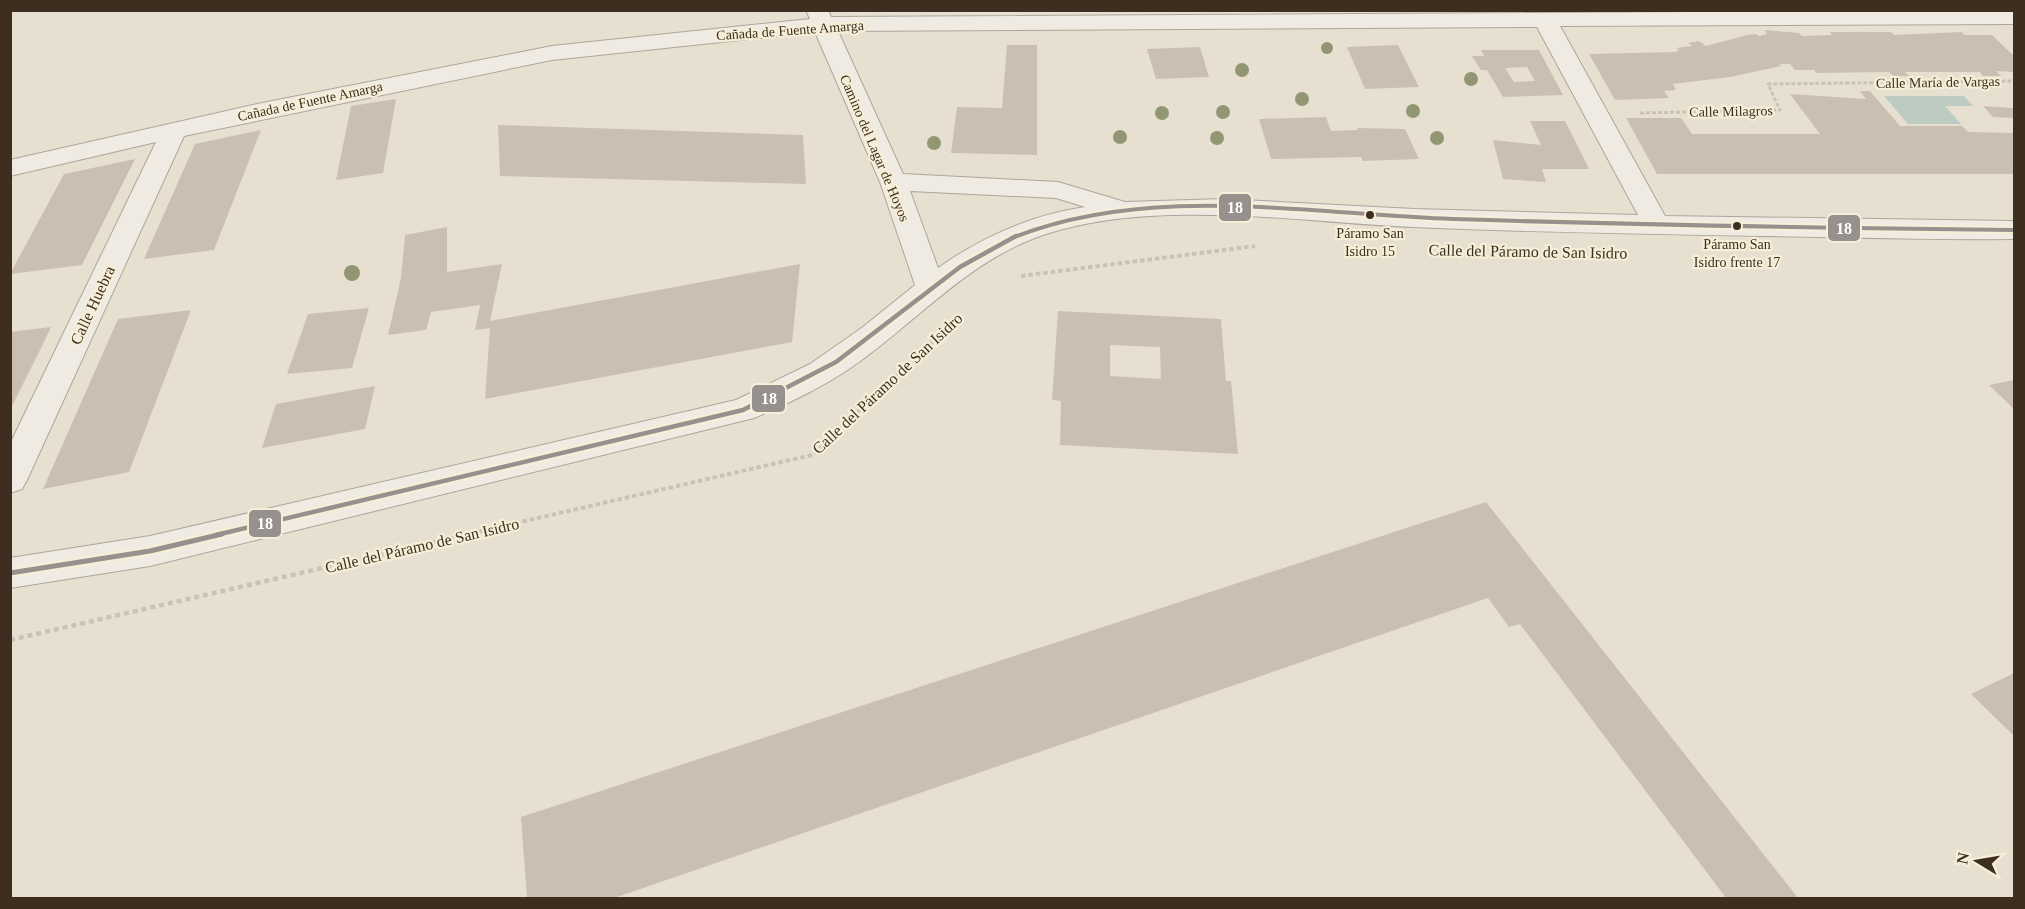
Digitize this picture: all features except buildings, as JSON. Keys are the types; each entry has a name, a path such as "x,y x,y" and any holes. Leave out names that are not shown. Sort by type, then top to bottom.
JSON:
{"street":[{"name":"Cañada de Fuente Amarga","path":"10,168 174,130 552,53 820,17 2014,16"},
{"name":"Camino del Lagar de Hoyos","path":"820,17 893,182 930,286"},
{"path":"1544,18 1657,226"},
{"name":"Calle Huebra","path":"10,480 174,130"},
{"name":"Calle del Páramo de San Isidro","path":"893,182 1058,190 1121,210"},
{"name":"Calle del Páramo de San Isidro","path":"10,573 150,551 743,410 821,372 930,286 974,256 1035,228 1121,210 1184,207 1371,217 1657,226 2014,230"}],"path":[{"name":"Calle María de Vargas","path":"1861,82 2014,81"},
{"name":"Calle Milagros","path":"1595,114 1780,110 1768,84 1861,82"},
{"path":"1011,277 1267,245"},
{"name":"Calle del Páramo de San Isidro","path":"10,640 812,455 949,327"}],"shaded area":[{"path":"1884,96 1964,96 1973,106 1945,106 1961,124 1908,124"}],"transit line":[{"name":"18","path":"10,573 150,551 743,410 798,384 849,354 960,267 984,252 1009,238 1036,228 1083,216 1130,209 1227,207 1420,218 1717,226 2014,230"}],"place":[{"name":"Páramo San Isidro 15","path":"1370,215"},
{"name":"Páramo San Isidro frente 17","path":"1737,226"}]}
